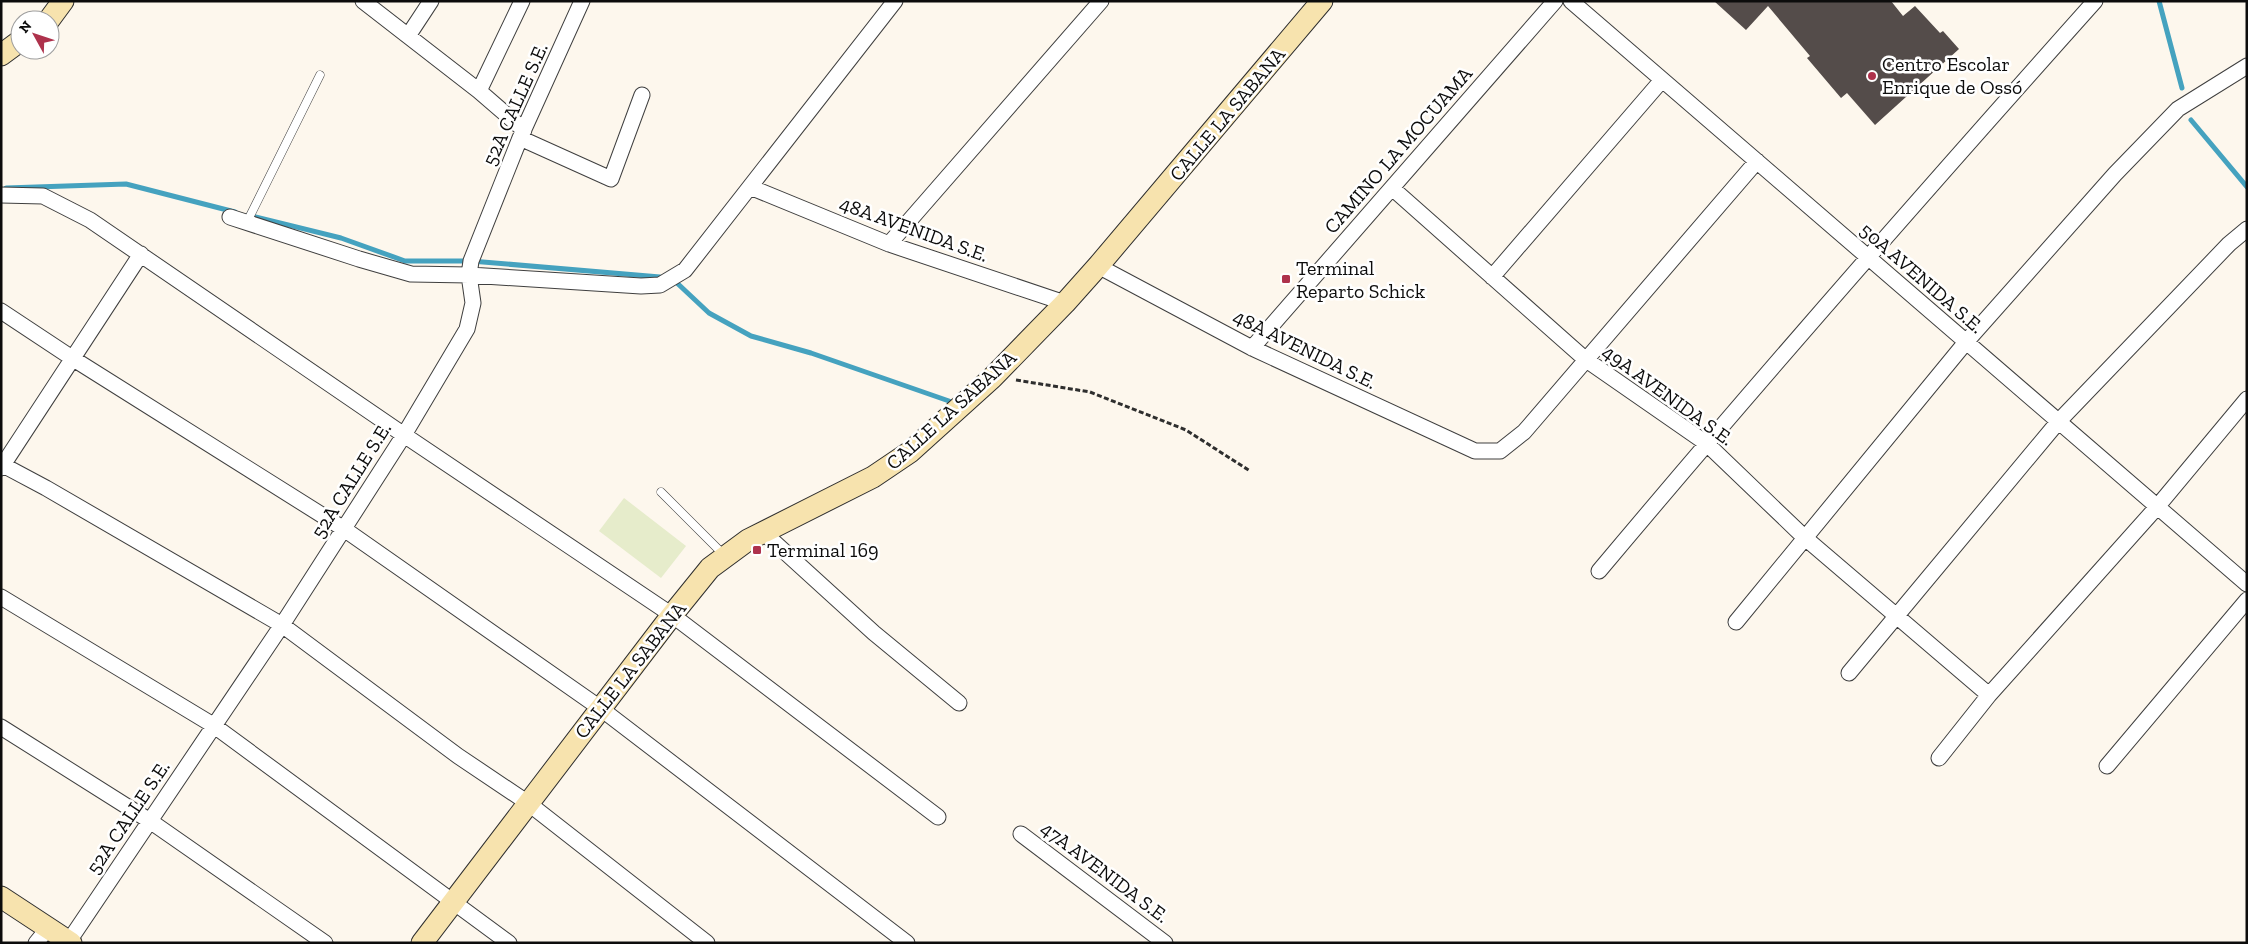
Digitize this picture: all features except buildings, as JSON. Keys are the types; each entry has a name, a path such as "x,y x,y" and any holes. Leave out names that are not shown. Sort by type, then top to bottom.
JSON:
{"street":[{"path":"363,1 479,91 522,134 611,179 642,95"},
{"path":"408,36 431,1"},
{"path":"479,91 522,1"},
{"name":"52A CALLE S.E.","path":"70,942 213,725 282,625 404,435 467,329 473,304 469,275 471,261 522,134 582,1"},
{"path":"230,217 411,274 469,275 641,286 660,285 685,270 895,1"},
{"path":"889,244 1101,1"},
{"name":"CALLE LA SABANA","path":"422,943 600,708 710,568 748,540 873,477 910,452 992,378 1098,266 1322,1"},
{"name":"CAMINO LA MOCUAMA","path":"1252,348 1554,1"},
{"name":"50A AVENIDA S.E.","path":"1571,1 2247,584"},
{"path":"1599,571 1706,443 2095,1"},
{"path":"1736,622 1966,342 2115,174 2178,109 2247,66"},
{"path":"1492,277 1662,80"},
{"path":"1585,360 1757,162"},
{"name":"48A AVENIDA S.E.","path":"750,187 889,244 1065,303"},
{"name":"49A AVENIDA S.E.","path":"1392,188 1585,360 1706,443 1804,537 1896,618 1988,695"},
{"path":"1,195 43,196 90,220 404,435 672,615 938,817"},
{"path":"1849,673 2058,422 2229,244 2247,229"},
{"path":"141,254 2,466 46,488 282,625 450,750 528,803 707,943"},
{"name":"48A AVENIDA S.E.","path":"1098,266 1252,348 1474,451 1500,451 1524,432 1585,360"},
{"path":"1,312 344,529 600,708 907,943"},
{"path":"1939,758 1988,695 2157,507 2247,399"},
{"path":"763,532 874,633 959,703"},
{"path":"1,597 213,725 452,903 509,943"},
{"path":"2106,766 2247,600"},
{"path":"1,727 150,821 325,943"},
{"name":"47A AVENIDA S.E.","path":"1021,834 1165,943"},
{"path":"1,897 43,935 70,942"}],"lane":[{"path":"247,222 320,75"},
{"path":"661,492 725,557"}],"path":[{"path":"992,378 1010,379 1090,392 1186,430 1250,471"}],"green space":[{"path":"624,498 686,546 661,578 599,531"}],"waterway":[{"path":"2159,1 2182,88"},
{"path":"2191,120 2247,187"},
{"path":"6,188 126,184 235,212"},
{"path":"248,215 341,238 405,261 471,261 660,277"},
{"path":"677,283 709,313 751,336 811,353 949,401"}],"place":[{"name":"Centro Escolar Enrique de Ossó","path":"1872,76"},
{"name":"Terminal Reparto Schick","path":"1286,279"},
{"name":"Terminal 169","path":"757,550"}]}
